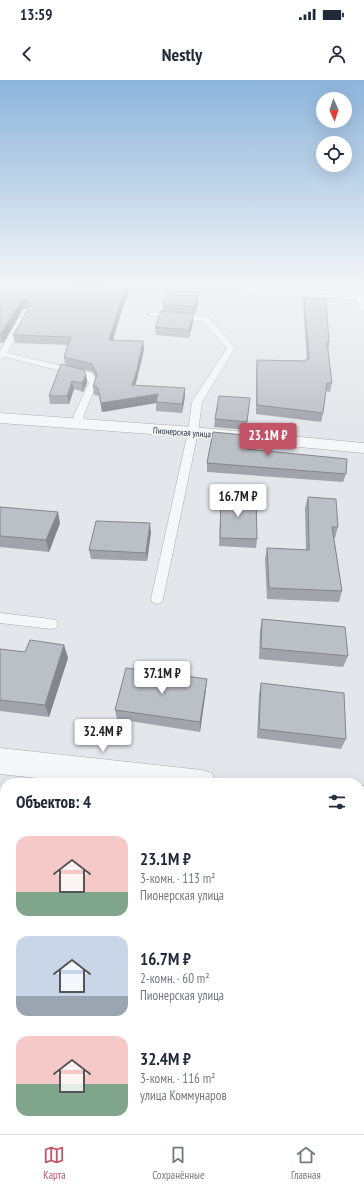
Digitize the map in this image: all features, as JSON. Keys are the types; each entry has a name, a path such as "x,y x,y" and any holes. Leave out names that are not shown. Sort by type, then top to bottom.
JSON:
{"street":[{"name":"Пионерская улица","path":"0,418 193,432 364,448"},
{"path":"0,761 156,778"}],"lane":[{"path":"16,330 1,356 89,375 93,383 78,417 84,425"},
{"path":"157,599 193,432 197,402 231,348 215,330"},
{"path":"0,618 51,624"}],"building":[{"path":"16,330 112,330 109,340 143,341 137,370 132,385 185,388 182,404 156,402 158,394 101,403 98,388 93,386 97,375 92,364 64,357 71,337 13,335"},
{"path":"307,330 328,330 329,343 327,342 332,383 327,383 323,413 257,405 257,360 306,361 306,359 309,359"},
{"path":"61,364 84,370 86,375 82,383 72,381 67,396 49,396"},
{"path":"219,396 250,398 247,422 215,419"},
{"path":"213,432 245,435 245,437 248,437 246,449 347,459 346,474 207,463"},
{"path":"221,496 256,498 257,539 220,538"},
{"path":"308,497 336,499 338,527 332,527 342,591 269,588 267,548 309,550"},
{"path":"0,507 58,512 46,540 0,536"},
{"path":"96,521 150,523 146,553 89,550"},
{"path":"262,619 345,627 348,656 261,648"},
{"path":"30,640 64,645 45,705 0,700 0,649 25,652"},
{"path":"126,668 207,679 200,722 115,710"},
{"path":"261,683 344,693 346,739 259,729"}]}
